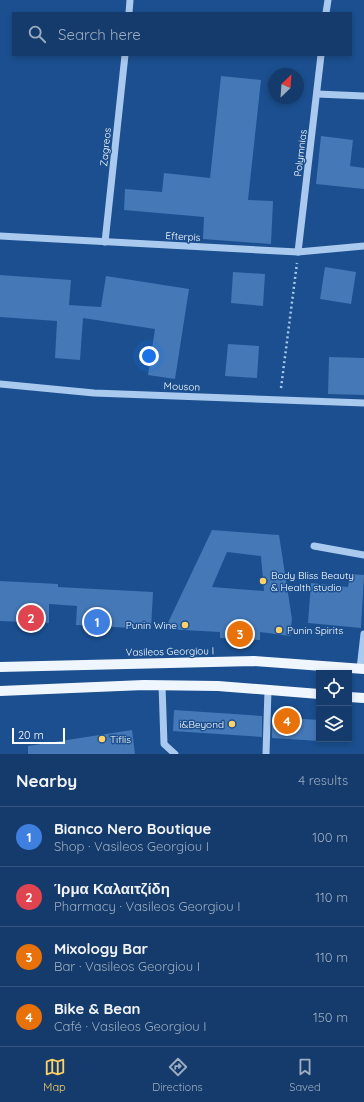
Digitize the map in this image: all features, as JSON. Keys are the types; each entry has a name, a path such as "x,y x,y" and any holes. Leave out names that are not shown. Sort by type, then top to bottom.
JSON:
{"main road":[{"name":"Vasileos Georgiou I","path":"0,667 254,661 362,669"},
{"path":"0,691 162,685 218,686 316,694"},
{"path":"352,697 364,698"}],"street":[{"path":"129,12 130,0"},
{"path":"326,12 328,0"},
{"name":"Zagreos","path":"105,242 124,56"},
{"name":"Polymnias","path":"298,252 321,56"},
{"path":"317,94 364,96"},
{"name":"Efterpis","path":"0,236 298,252 364,246"},
{"name":"Mouson","path":"0,384 94,393 364,403"},
{"path":"314,546 364,555"},
{"path":"362,669 364,634"},
{"path":"162,685 164,744 174,754"},
{"path":"266,754 268,690"}],"path":[{"path":"280,400 298,252"}],"building":[{"path":"221,76 261,80 248,200 273,201 271,244 203,239 204,217 124,210 125,189 162,192 164,173 210,178"},
{"path":"321,136 353,140 350,166 364,168 364,189 316,184"},
{"path":"325,267 356,272 351,304 320,299"},
{"path":"233,272 265,274 263,306 231,303"},
{"path":"0,275 71,280 69,305 101,307 106,276 189,289 175,379 148,375 155,329 83,318 80,360 55,358 57,321 0,317"},
{"path":"228,344 259,346 257,378 225,376"},
{"path":"329,357 364,358 364,395 328,394"},
{"path":"212,530 279,535 292,619 290,636 260,632 260,640 220,638 220,632 165,629","holes":["227,552 261,556 264,591 212,587"]},
{"path":"350,574 364,575 361,628 308,623 311,583 348,587"},
{"path":"0,581 58,584 58,587 153,592 151,629 76,625 77,606 49,604 49,623 0,621"},
{"path":"174,710 262,716 262,737 173,731"},
{"path":"272,717 316,720 316,741 272,738"},
{"path":"132,730 135,754 28,754 28,746"}],"place":[{"name":"Body Bliss Beauty & Health studio","path":"263,581"},
{"name":"Ίρμα Καλαιτζίδη","path":"31,618"},
{"name":"Bianco Nero Boutique","path":"97,622"},
{"name":"Punin Wine","path":"185,625"},
{"name":"Punin Spirits","path":"279,630"},
{"name":"Mixology Bar","path":"240,634"},
{"name":"Bike & Bean","path":"287,721"},
{"name":"i&Beyond","path":"232,724"},
{"name":"Tiflis","path":"102,739"}]}
